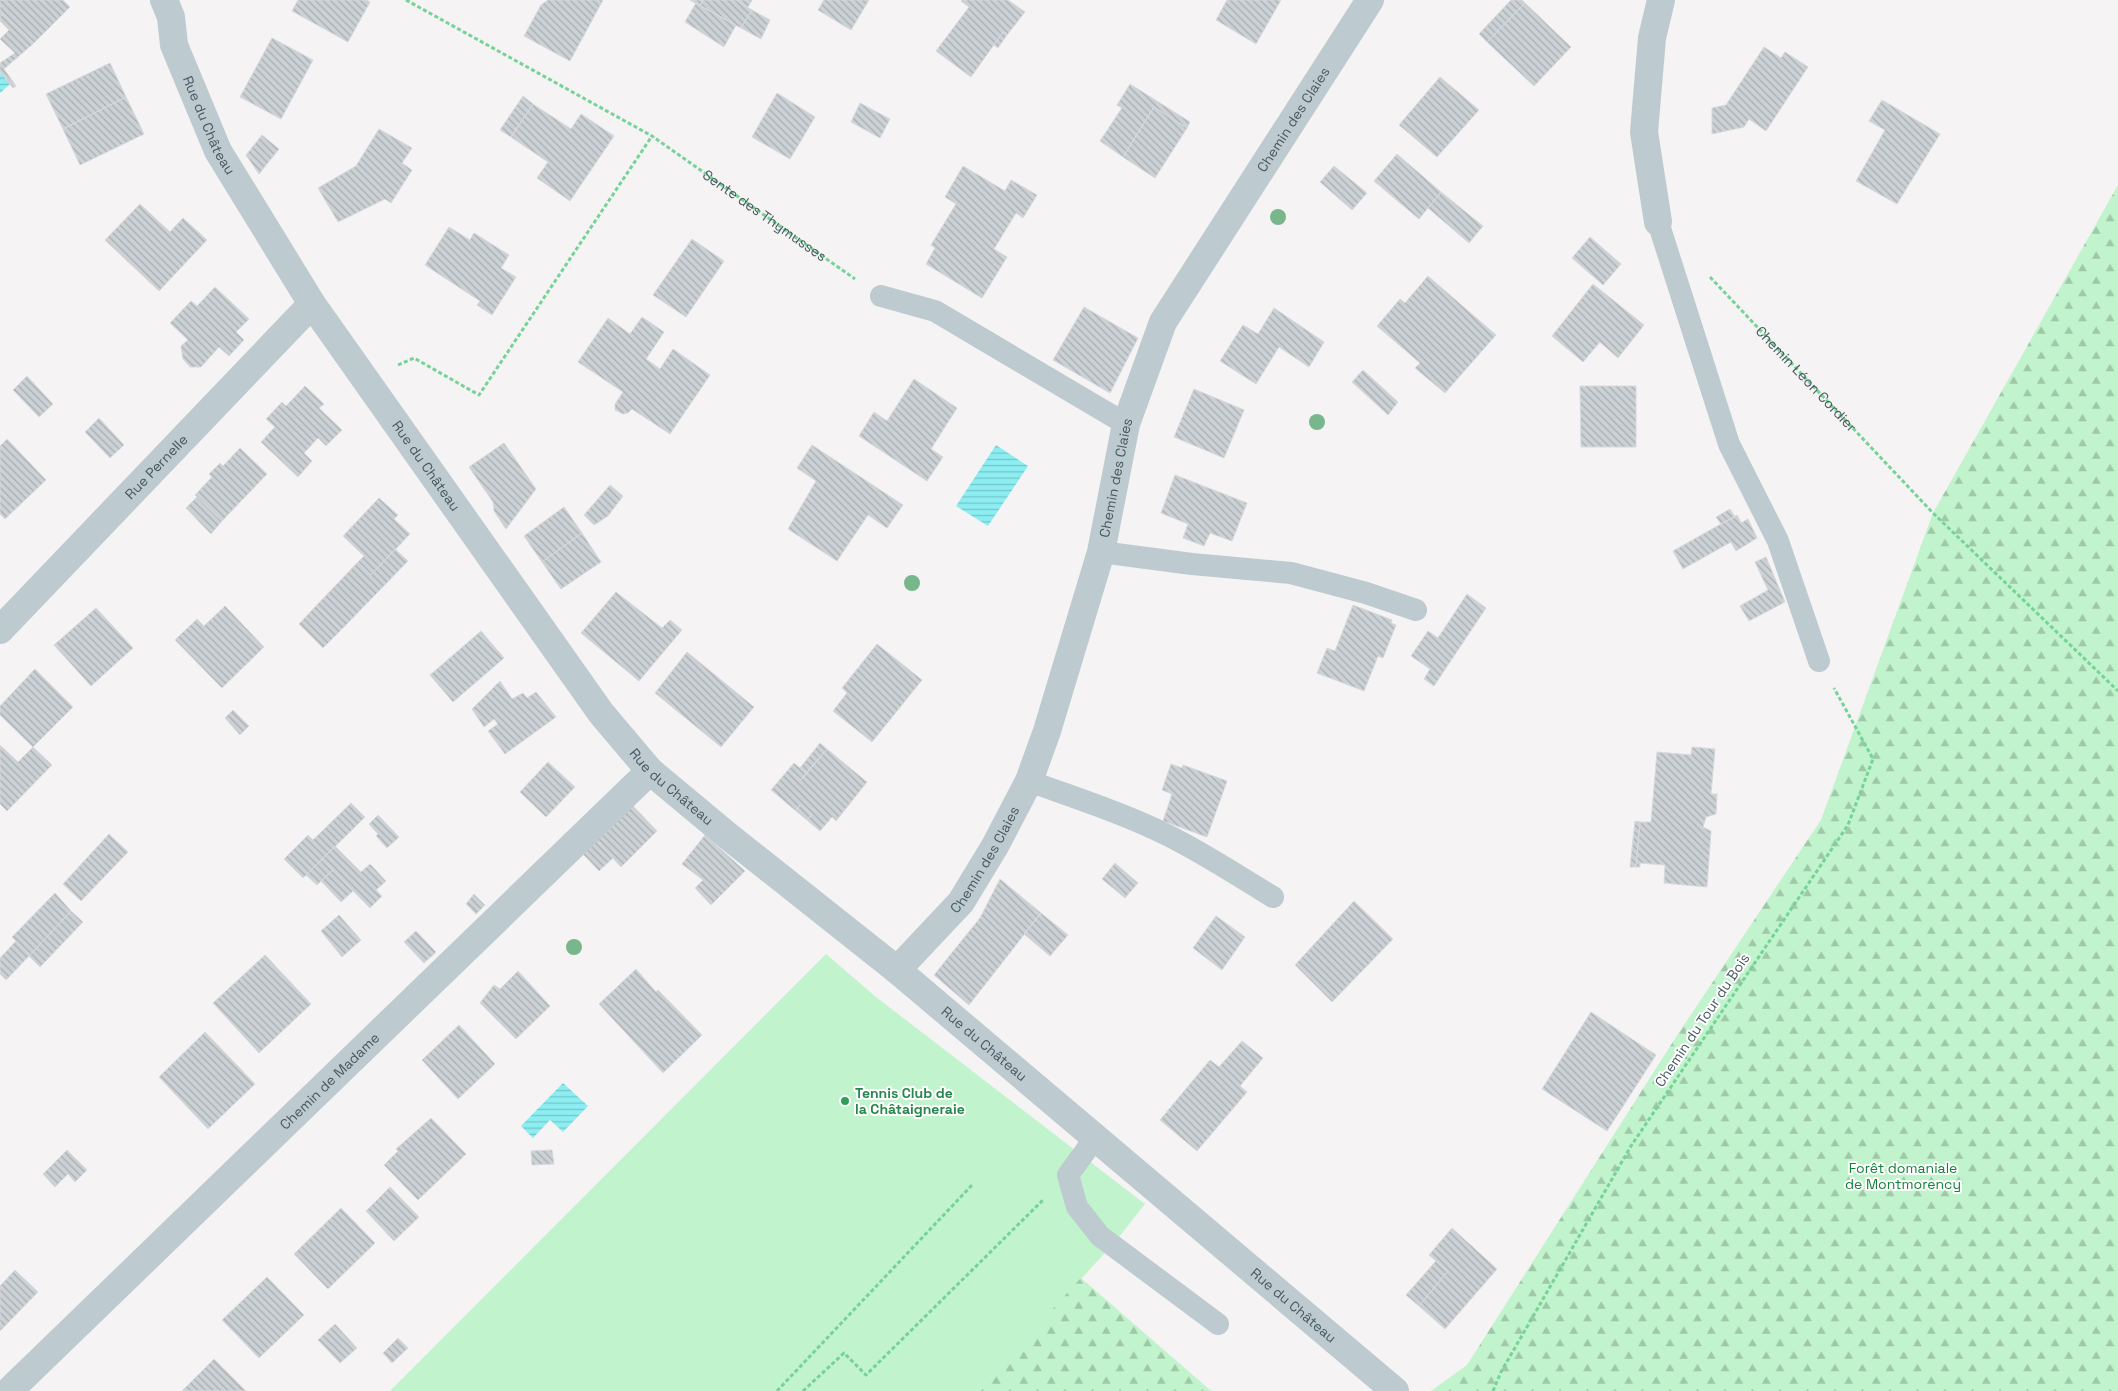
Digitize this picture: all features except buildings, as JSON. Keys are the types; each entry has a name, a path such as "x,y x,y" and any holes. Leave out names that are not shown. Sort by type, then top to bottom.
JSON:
{"street":[{"name":"Chemin des Claies","path":"897,970 960,902 995,846 1028,781 1047,731 1101,552 1126,424 1163,322 1370,0"},
{"path":"1658,222 1644,132 1652,38 1661,0"},
{"name":"Rue du Château","path":"172,6 174,45 218,151 312,304 601,713 650,772 897,970 1395,1391"},
{"name":"Rue Pernelle","path":"0,630 312,304"},
{"name":"Chemin de Madame","path":"9,1391 650,772"}],"lane":[{"path":"1658,222 1729,444 1778,540 1819,661"},
{"path":"880,296 935,311 1126,424"},
{"path":"1101,552 1192,564 1291,573 1416,610"},
{"path":"1028,781 1100,806 1167,835 1213,860 1273,897"},
{"path":"1095,1138 1068,1175 1076,1207 1100,1236 1218,1324"}],"path":[{"name":"Sente des Thymusses","path":"406,0 652,136 880,296"},
{"path":"366,379 414,358 480,395 652,136"},
{"name":"Chemin Léon Cordier","path":"1705,272 1933,513 2118,690"},
{"name":"Chemin du Tour du Bois","path":"1493,1391 1501,1372 1631,1146 1848,825 1872,759 1819,661"},
{"path":"803,1391 844,1353 866,1375 1068,1175"},
{"path":"777,1391 973,1184"}],"green space":[{"name":"Forêt domaniale de Montmorency","path":"2118,185 2118,1391 1431,1391 1467,1365 1676,1037 1821,820 1933,513"},
{"name":"Tennis Club de la Châtaigneraie","path":"826,954 876,997 1145,1204 1115,1242 978,1391 390,1391"},
{"path":"1081,1278 1210,1390 1213,1391 978,1391"}],"water":[{"path":"0,72 10,84 0,93"},
{"path":"996,445 1028,466 988,526 956,506"},
{"path":"563,1083 588,1106 563,1132 550,1120 533,1138 521,1126"}],"place":[{"name":"Tennis Club de la Châtaigneraie","path":"845,1101"}]}
